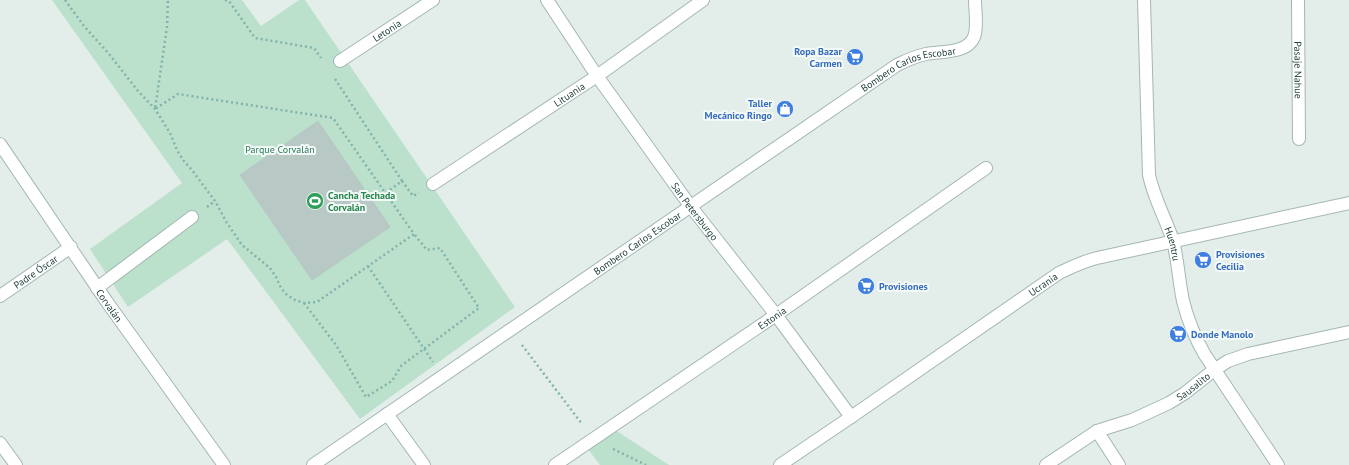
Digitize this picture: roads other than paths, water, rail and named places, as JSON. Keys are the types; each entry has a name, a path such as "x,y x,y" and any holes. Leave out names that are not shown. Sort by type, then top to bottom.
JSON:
{"street":[{"name":"Letonia","path":"340,61 433,0"},
{"name":"San Petersburgo","path":"547,0 597,76 691,207 776,314 851,417"},
{"name":"Lituania","path":"433,184 597,76 703,0"},
{"name":"Bombero Carlos Escobar","path":"313,465 897,65 911,58 926,54 965,48 974,38 976,31 975,0"},
{"name":"Huentru","path":"1144,0 1149,175 1155,198 1173,241 1183,301 1196,340 1214,370 1278,465"},
{"name":"Pasaje Nahue","path":"1298,0 1300,139"},
{"name":"Corvalán","path":"0,144 97,288 224,465"},
{"name":"Estonia","path":"555,465 986,168"},
{"name":"Ucrania","path":"780,465 1065,270 1084,261 1349,203"},
{"path":"97,288 192,217"},
{"name":"Padre Óscar","path":"0,296 71,248"},
{"name":"Sausalito","path":"1046,465 1097,432 1132,420 1169,403 1186,393 1214,370 1228,361 1248,354 1349,332"},
{"path":"388,414 424,465"},
{"path":"1097,432 1119,465"},
{"path":"0,443 11,463"}],"place":[{"name":"Ropa Bazar Carmen","path":"855,57"},
{"name":"Taller Mecánico Ringo","path":"785,109"},
{"name":"Cancha Techada Corvalán","path":"315,201"},
{"name":"Provisiones Cecilia","path":"1203,260"},
{"name":"Provisiones","path":"866,286"},
{"name":"Donde Manolo","path":"1178,334"}],"park label":[{"name":"Parque Corvalán","path":"280,149"}]}
